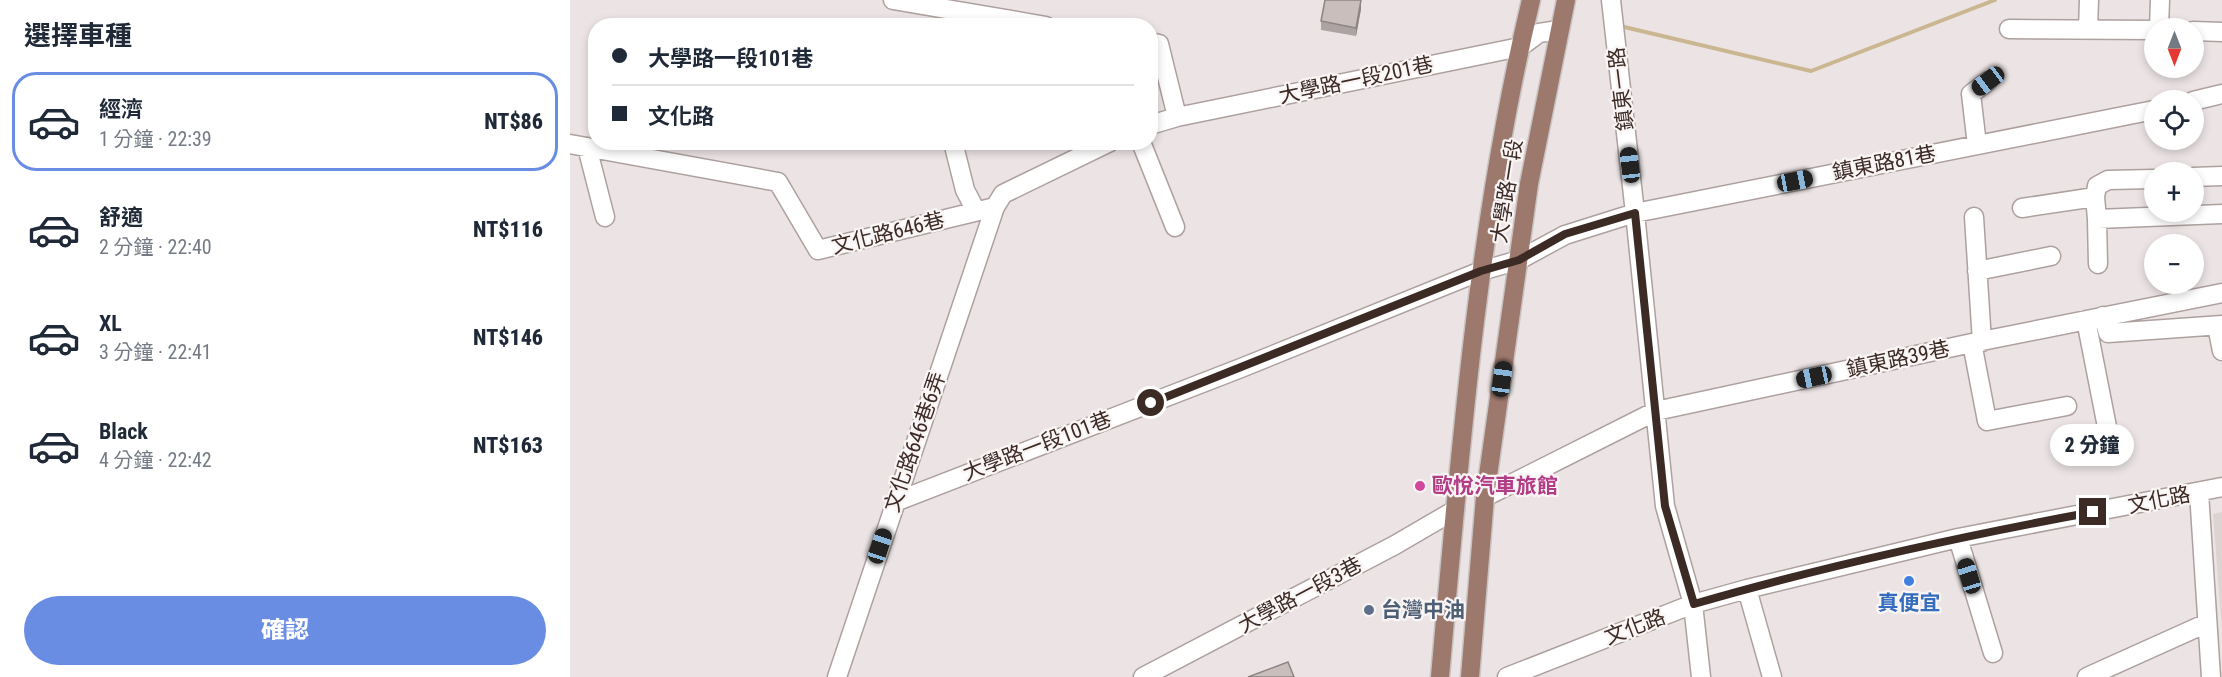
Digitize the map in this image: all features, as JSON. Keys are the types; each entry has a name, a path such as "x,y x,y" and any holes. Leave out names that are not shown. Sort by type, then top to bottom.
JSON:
{"main road":[{"name":"大學路一段","path":"1440,677 1455,510 1481,271 1491,203 1531,0"},
{"name":"大學路一段","path":"1470,677 1485,497 1529,184 1566,0"}],"street":[{"path":"893,0 998,18"},
{"name":"鎮東一路","path":"1611,0 1665,506 1694,604 1701,677"},
{"path":"2088,29 2089,0"},
{"path":"2159,18 2160,0"},
{"path":"2009,29 2144,30"},
{"name":"大學路一段201巷","path":"1158,123 1520,47 1539,33 1559,30"},
{"path":"2204,31 2222,32"},
{"path":"1158,44 1177,117"},
{"path":"1977,145 1971,94 1988,81"},
{"path":"2204,98 2222,94"},
{"name":"鎮東路81巷","path":"1481,271 1519,260 1565,234 1635,213 2144,112"},
{"path":"578,145 605,217"},
{"name":"文化路646巷","path":"605,150 778,182 818,250 995,207"},
{"path":"954,150 965,190 976,211"},
{"path":"995,207 1003,194 1094,150"},
{"path":"1144,150 1175,227"},
{"path":"2204,177 2222,176"},
{"path":"2098,264 2095,197 2097,186 2108,180 2144,179"},
{"path":"2022,208 2095,197"},
{"name":"文化路646巷6弄","path":"837,677 995,207"},
{"path":"2097,219 2222,213"},
{"path":"1974,217 1977,343 1987,421 2067,406"},
{"path":"1977,272 2051,256"},
{"name":"大學路一段101巷","path":"895,502 1241,368 1481,271"},
{"name":"鎮東路39巷","path":"1485,497 1656,411 2222,293"},
{"path":"2094,318 2108,333 2219,325 2222,351"},
{"path":"2094,318 2108,432"},
{"name":"文化路","path":"1507,677 1694,604 1747,589 1958,538 2222,487"},
{"path":"2199,492 2211,677"},
{"name":"大學路一段3巷","path":"1143,677 1395,545 1455,510"},
{"path":"1958,538 1993,654"},
{"path":"1747,589 1772,677"},
{"path":"2087,677 2207,623"}],"shaded area":[{"path":"2222,512 2222,630 2213,514"}],"building":[{"path":"1325,0 1361,0 1356,28 1321,21"},
{"path":"1288,662 1294,677 1248,677"}],"waterway":[{"path":"1620,26 1811,71 1995,0"}],"place":[{"name":"歐悅汽車旅館","path":"1420,486"},
{"name":"真便宜","path":"1909,581"},
{"name":"台灣中油","path":"1369,610"}],"route":[{"path":"1151,403 1481,271 1519,260 1565,234 1635,213 1665,506 1694,604 1958,538 2093,512"}]}
